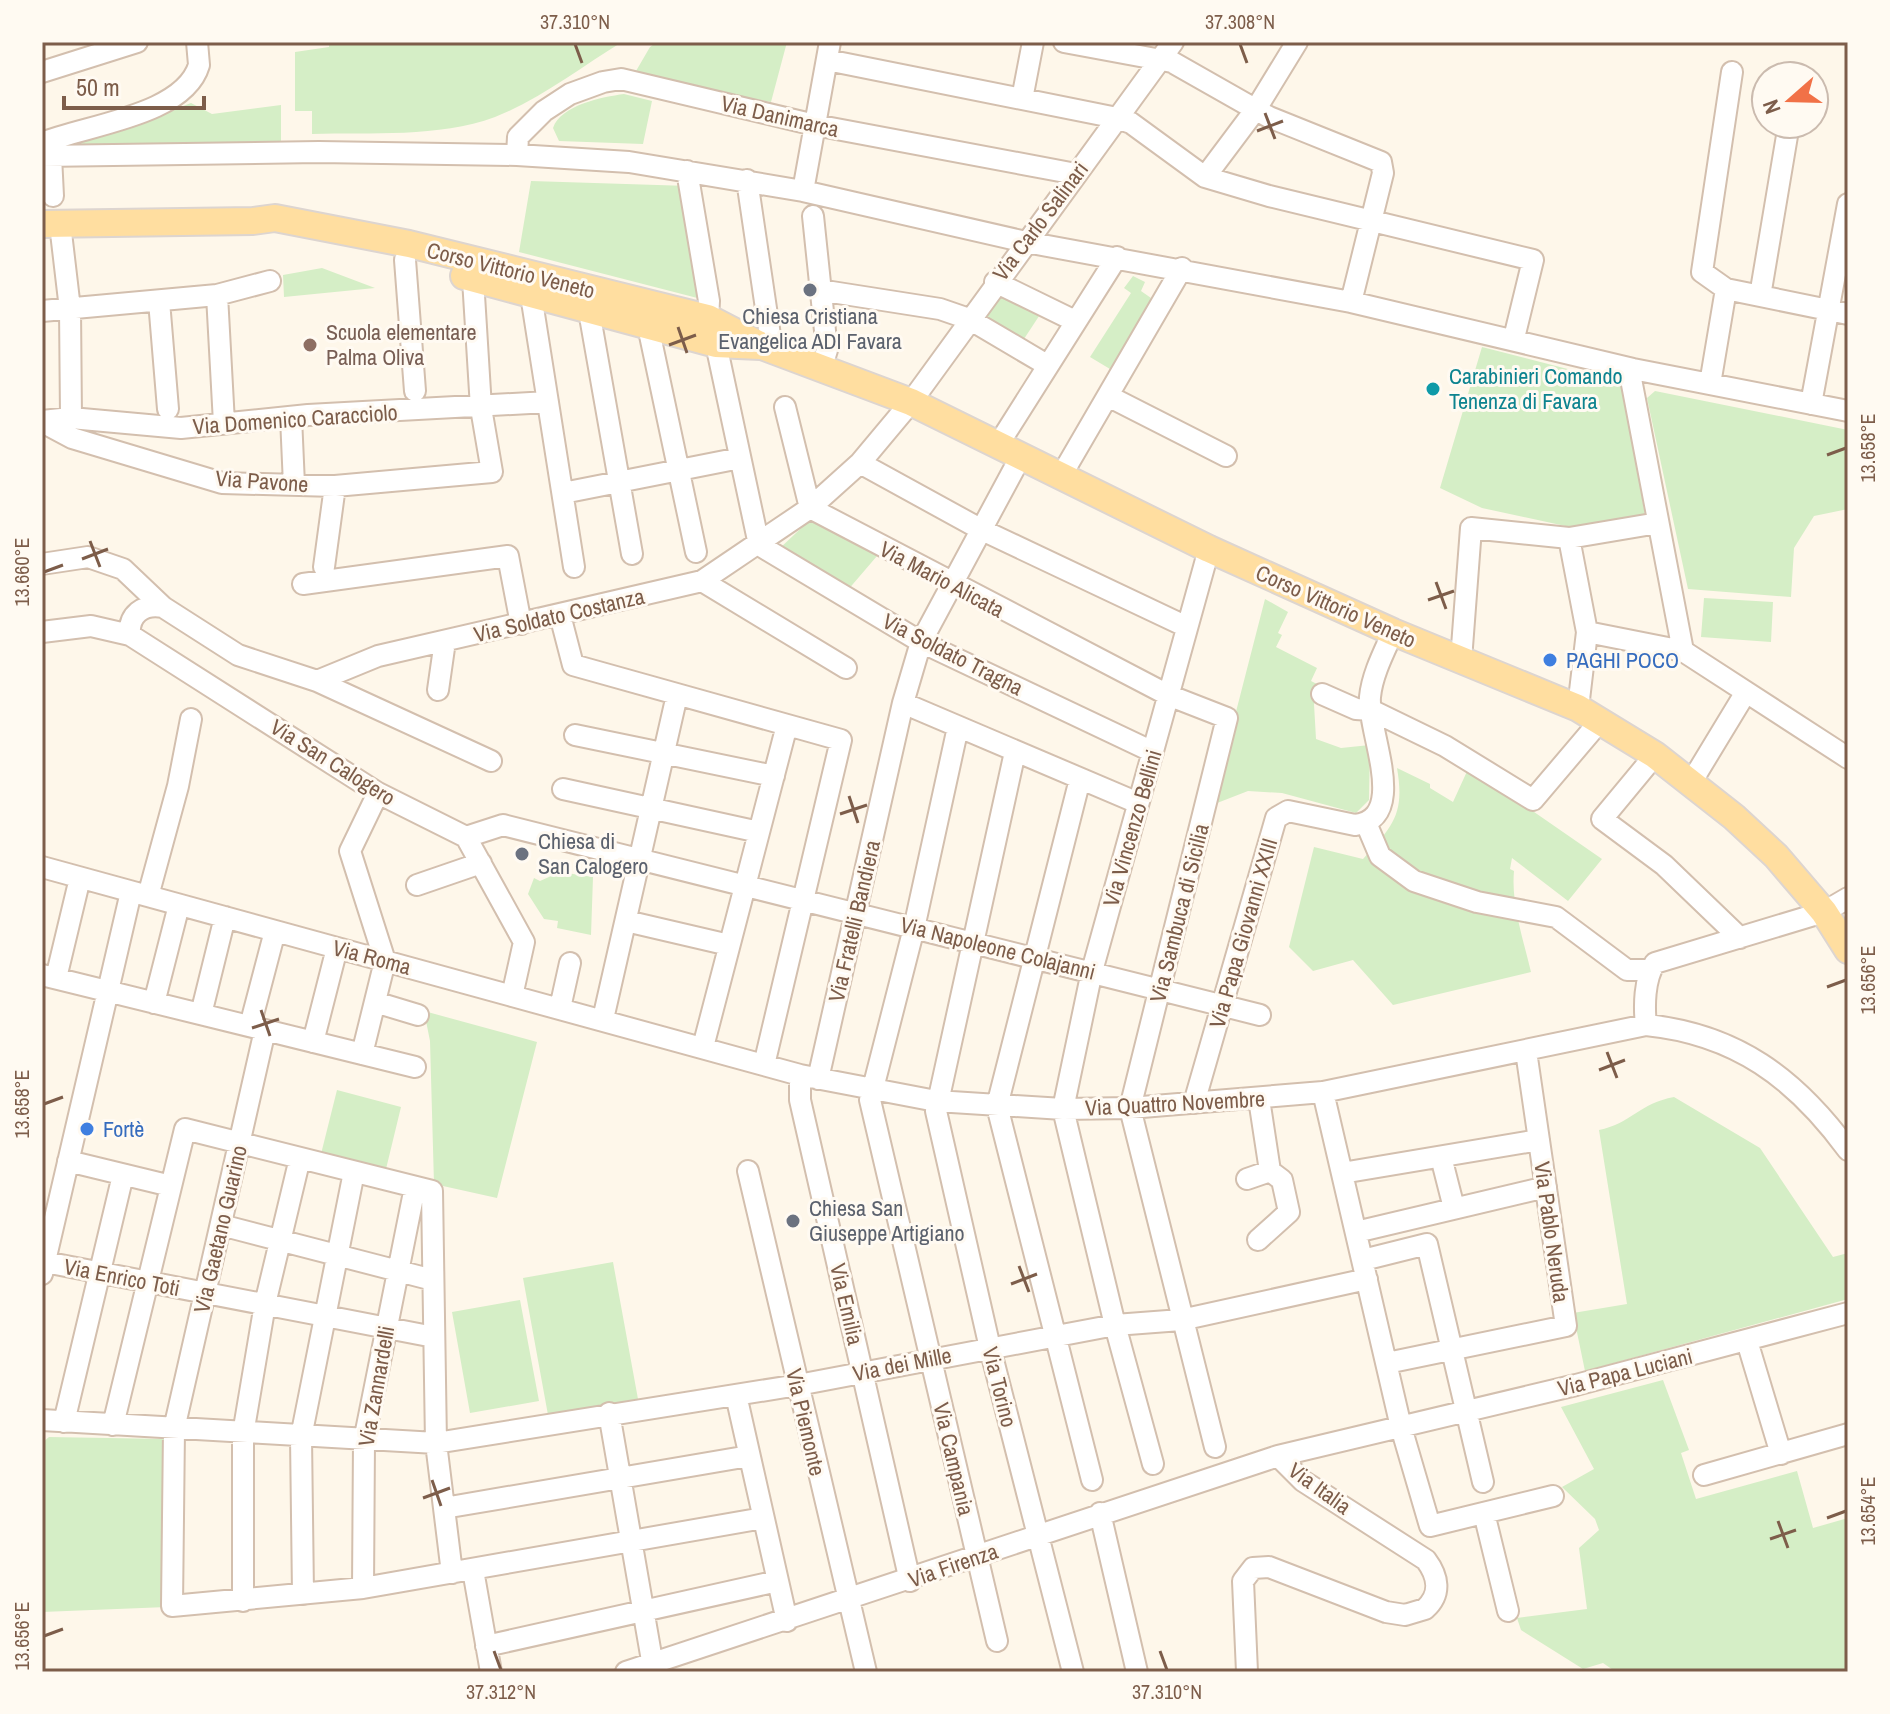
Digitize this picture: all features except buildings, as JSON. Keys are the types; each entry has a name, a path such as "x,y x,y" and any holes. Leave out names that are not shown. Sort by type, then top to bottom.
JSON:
{"main road":[{"name":"Corso Vittorio Veneto","path":"51,224 253,221 275,218 409,244 708,318 767,348 822,366 911,402 1209,549 1393,632 1589,714 1692,781 1776,856 1824,912 1848,950"},
{"name":"Corso Vittorio Veneto","path":"253,221 273,233 405,260 716,344 767,348"}],"street":[{"path":"42,72 137,42"},
{"path":"45,152 183,91 199,65 197,42"},
{"path":"1022,99 1033,42"},
{"path":"1064,42 1172,62 1256,109 1381,162 1383,173 1351,302"},
{"name":"Via Carlo Salinari","path":"911,402 995,282 1173,42"},
{"path":"1205,177 1256,109 1291,44"},
{"path":"803,191 828,51 1022,99 1117,118 1131,123 1205,177 1269,196 1533,260 1514,338"},
{"path":"1732,72 1702,272 1726,289 1838,312"},
{"name":"Via Danimarca","path":"517,155 518,137 552,105 583,88 621,79 815,125 1076,174"},
{"path":"1760,296 1786,140"},
{"path":"45,152 517,155 629,162 747,180 1026,242 1182,268 1351,302 1514,338 1633,369 1848,411"},
{"path":"45,152 53,196"},
{"path":"687,171 709,301 708,318"},
{"path":"747,180 767,348"},
{"path":"1811,404 1838,312 1848,204"},
{"path":"813,216 827,350 822,366"},
{"path":"51,224 70,309 71,418"},
{"name":"Via Fratelli Bandiera","path":"809,1077 856,914 903,703 921,642 982,530 1009,451 1047,365 1117,257"},
{"path":"405,260 415,391"},
{"path":"1061,476 1182,268"},
{"path":"473,279 481,408"},
{"path":"42,311 217,295 270,281"},
{"path":"995,282 1075,321"},
{"path":"1710,384 1726,289"},
{"path":"819,290 940,309 969,319 1047,365"},
{"path":"217,295 224,423"},
{"path":"531,295 574,567"},
{"path":"159,301 168,409"},
{"path":"589,311 632,554"},
{"path":"648,326 696,552"},
{"path":"716,344 759,545"},
{"path":"1633,369 1631,379 1683,651"},
{"path":"1108,396 1226,456"},
{"name":"Via Domenico Caracciolo","path":"42,422 71,418 181,428 291,417 548,402"},
{"name":"Via Soldato Costanza","path":"317,681 378,656 702,581 810,508 860,463 911,402"},
{"path":"785,407 810,508"},
{"name":"Via Pavone","path":"42,422 72,438 222,483 335,486 492,472 481,408"},
{"path":"291,417 294,485"},
{"path":"563,493 740,458"},
{"path":"860,463 982,530 1187,627"},
{"path":"324,567 335,486"},
{"name":"Via Mario Alicata","path":"810,508 951,585 1168,695 1227,718"},
{"path":"1461,660 1471,528 1569,538 1658,523"},
{"path":"1322,694 1356,709 1371,710 1445,746 1533,800 1589,714 1587,632 1569,538"},
{"name":"Via Soldato Tragna","path":"759,545 921,642 1153,752"},
{"path":"42,549 64,550 123,569 163,607 238,655 317,681 491,761"},
{"name":"Via Vincenzo Bellini","path":"1063,1109 1092,971 1209,549"},
{"path":"303,584 508,556 521,624"},
{"path":"42,564 88,557"},
{"path":"702,581 846,668"},
{"path":"130,635 131,620 139,611 150,606 163,607"},
{"path":"560,615 573,665 841,740 764,1065"},
{"name":"Via San Calogero","path":"42,632 91,626 130,635 378,793 466,837"},
{"path":"1393,632 1371,691 1371,710 1384,793 1381,807 1366,823 1380,856 1414,881 1477,902 1556,917 1627,970 1650,970"},
{"path":"1587,632 1683,651 1848,758"},
{"path":"438,690 445,641"},
{"path":"1692,781 1746,692"},
{"path":"603,1019 677,695"},
{"path":"903,703 1138,803"},
{"name":"Via Sambuca di Sicilia","path":"1130,1108 1227,718"},
{"path":"43,1268 107,991 178,786 191,719"},
{"path":"703,1047 787,725"},
{"name":"Via Campania","path":"958,727 914,928 870,1100 997,1641"},
{"path":"575,735 665,751 774,776"},
{"path":"936,1101 1015,752"},
{"path":"1655,755 1602,819 1664,865 1740,938"},
{"path":"1080,779 997,1106 1092,1480"},
{"path":"563,789 759,832"},
{"path":"362,1054 385,961 350,851 378,793"},
{"name":"Via Papa Giovanni XXIII","path":"1194,1103 1278,814 1288,811 1366,823"},
{"name":"Via Napoleone Colajanni","path":"466,837 503,825 1260,1015"},
{"path":"466,837 524,942 512,996"},
{"path":"417,885 481,863"},
{"name":"Via Roma","path":"42,867 703,1047"},
{"path":"80,878 49,976 415,1067"},
{"path":"1848,898 1824,912 1662,959 1650,970 1644,1010 1646,1025 1698,1033 1752,1057 1784,1081 1848,1150"},
{"path":"154,1003 179,905"},
{"path":"201,1014 225,917"},
{"path":"626,921 729,945"},
{"name":"Via Gaetano Guarino","path":"243,1601 172,1606 174,1429 239,1143 275,931"},
{"path":"313,1042 337,948"},
{"path":"560,1008 570,963"},
{"path":"375,1002 418,1015"},
{"name":"Via Quattro Novembre","path":"703,1047 809,1077 936,1101 1063,1109 1130,1108 1323,1092 1646,1025"},
{"name":"Via Pablo Neruda","path":"1387,1363 1566,1326 1526,1051"},
{"name":"Via Emilia","path":"809,1077 800,1100 910,1581"},
{"path":"1323,1092 1401,1427 1430,1526 1553,1496"},
{"path":"1258,1240 1289,1212 1282,1180 1270,1171 1259,1099"},
{"name":"Via Torino","path":"936,1101 990,1348 1073,1672"},
{"path":"1130,1108 1215,1447"},
{"path":"1063,1109 1115,1325 1153,1464"},
{"path":"113,1425 185,1129 423,1189 433,1280 436,1443 452,1573"},
{"path":"1342,1173 1539,1140"},
{"path":"1441,1157 1454,1208"},
{"path":"300,1158 265,1304 243,1434 243,1601 363,1588 763,1518"},
{"path":"68,1161 171,1186"},
{"name":"Via Piemonte","path":"748,1171 866,1672"},
{"path":"1247,1179 1270,1171"},
{"path":"303,1594 301,1437 354,1172"},
{"path":"64,1422 123,1175"},
{"path":"1356,1232 1546,1187"},
{"name":"Via Zannardelli","path":"363,1588 364,1441 398,1271 423,1189"},
{"path":"221,1225 433,1280"},
{"name":"Via dei Mille","path":"42,1420 436,1443 798,1385 1115,1325 1181,1320 1365,1269 1427,1244 1452,1349"},
{"name":"Via Enrico Toti","path":"43,1268 100,1273 434,1337"},
{"name":"Via Papa Luciani","path":"1401,1427 1847,1319"},
{"path":"1747,1341 1781,1454"},
{"path":"1452,1349 1483,1482"},
{"path":"736,1395 787,1621"},
{"path":"609,1413 653,1668"},
{"name":"Via Italia","path":"1278,1456 1401,1427"},
{"path":"1704,1475 1848,1434"},
{"path":"444,1508 749,1456"},
{"name":"Via Firenza","path":"626,1672 653,1668 1100,1513 1247,1470 1278,1456"},
{"name":"Via Italia","path":"1247,1672 1243,1581 1253,1568 1269,1567 1395,1614 1425,1609 1437,1591 1435,1574 1426,1560 1303,1481 1278,1456"},
{"path":"1100,1513 1137,1672"},
{"path":"1484,1513 1508,1611"},
{"path":"473,1570 491,1672"},
{"path":"486,1646 778,1581"}],"green space":[{"path":"329,42 622,42 528,102 473,124 404,133 312,134 312,111 295,111 295,52 329,47"},
{"path":"657,42 787,42 771,102 637,77 636,71 650,47"},
{"path":"624,94 652,101 643,144 559,141 553,128 564,113 605,97"},
{"path":"191,103 212,114 281,105 281,142 74,147 71,142 73,137 130,127"},
{"path":"531,181 689,186 709,301 519,252"},
{"path":"322,268 375,288 284,297 283,275"},
{"path":"1133,276 1145,282 1141,291 1151,298 1145,318 1115,372 1090,357 1131,293 1124,288"},
{"path":"997,285 1043,310 1022,342 984,319"},
{"path":"1482,347 1622,383 1645,515 1570,527 1482,508 1440,488"},
{"path":"1655,391 1848,430 1848,509 1814,516 1794,548 1791,597 1688,589 1647,398"},
{"path":"813,517 877,556 847,591 779,549"},
{"path":"1704,598 1773,602 1771,642 1701,637"},
{"path":"1265,599 1288,612 1278,633 1282,635 1276,647 1317,668 1311,681 1323,687 1314,704 1316,739 1341,748 1370,745 1369,800 1356,813 1282,793 1248,791 1212,805"},
{"path":"1469,767 1602,859 1568,901 1512,858 1510,869 1514,871 1516,908 1531,972 1393,1005 1353,960 1313,971 1289,947 1314,847 1363,859 1389,828 1398,808 1397,768 1430,784 1430,788 1453,802"},
{"path":"560,872 593,877 591,935 557,928 558,921 544,919 528,894 534,878 540,881"},
{"path":"424,1011 537,1042 497,1198 434,1184 430,1041"},
{"path":"337,1090 401,1107 386,1169 321,1154"},
{"path":"1674,1097 1760,1148 1833,1257 1848,1253 1848,1299 1585,1371 1573,1313 1627,1304 1599,1130 1619,1123 1652,1104"},
{"path":"613,1262 638,1399 548,1415 523,1278"},
{"path":"520,1300 539,1401 470,1413 452,1312"},
{"path":"1663,1380 1689,1450 1681,1453 1696,1499 1797,1471 1813,1528 1848,1518 1848,1672 1616,1672 1603,1663 1583,1669 1521,1630 1517,1618 1587,1609 1579,1548 1599,1530 1595,1519 1562,1487 1594,1469 1561,1407"},
{"path":"49,1437 166,1439 167,1607 42,1612 42,1443"}],"place":[{"name":"Chiesa Cristiana Evangelica ADI Favara","path":"810,290"},
{"name":"Scuola elementare Palma Oliva","path":"310,345"},
{"name":"Carabinieri Comando Tenenza di Favara","path":"1433,389"},
{"name":"PAGHI POCO","path":"1550,660"},
{"name":"Chiesa di San Calogero","path":"522,854"},
{"name":"Fortè","path":"87,1129"},
{"name":"Chiesa San Giuseppe Artigiano","path":"793,1221"}]}
